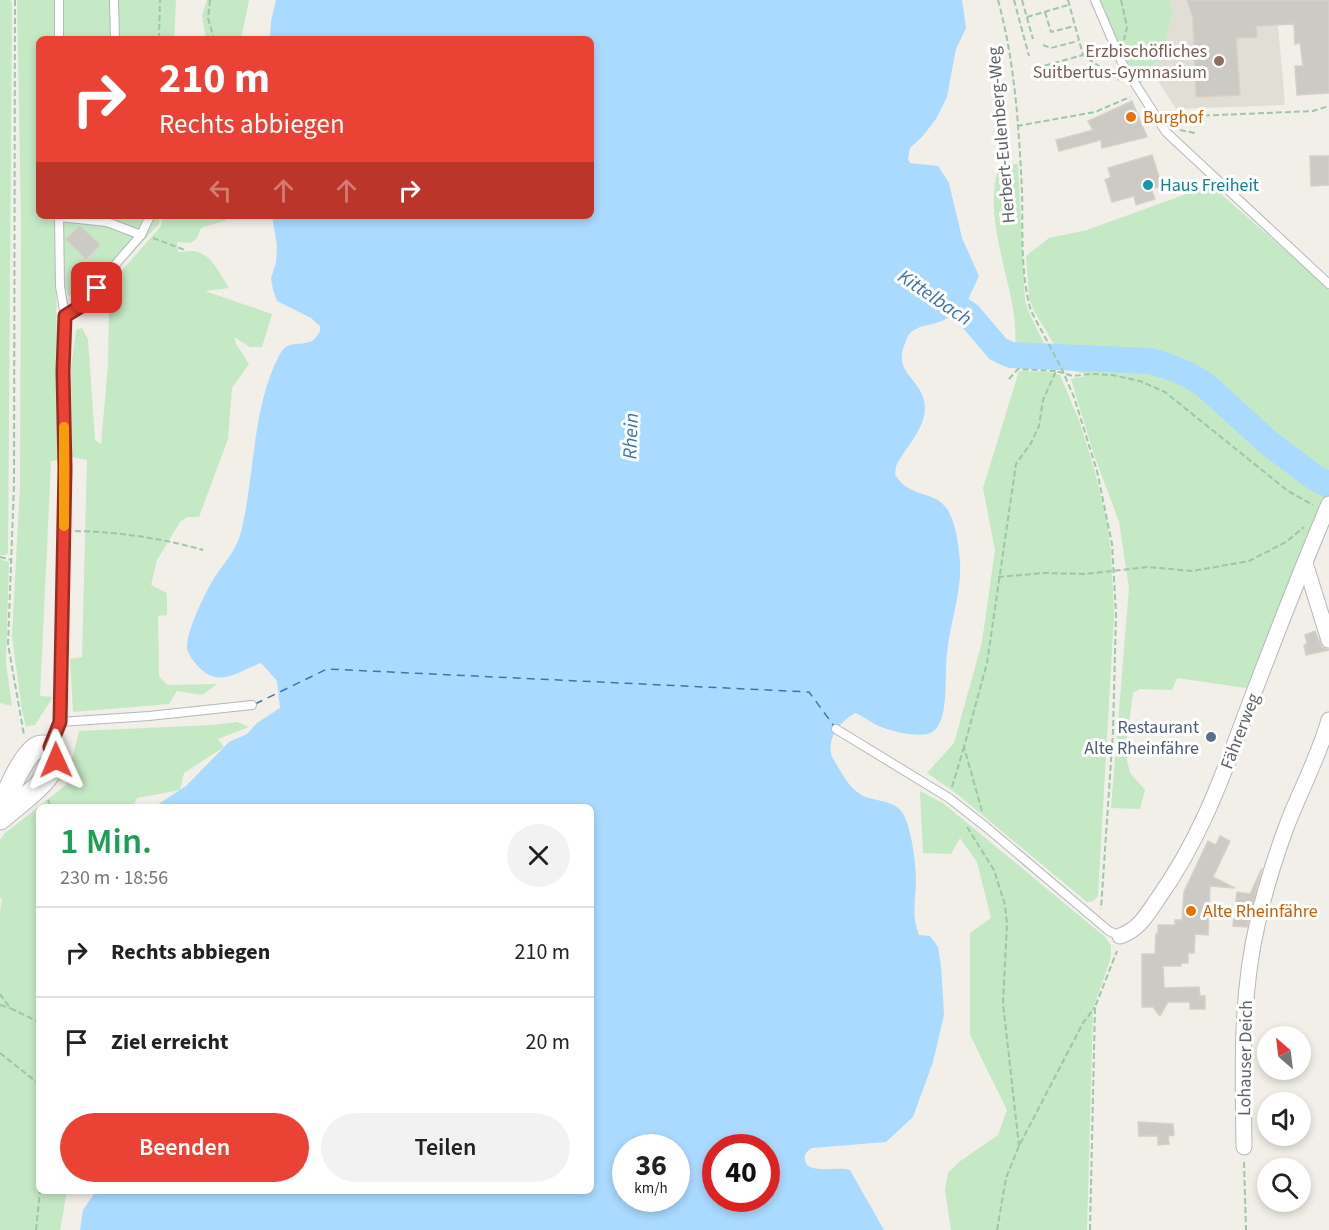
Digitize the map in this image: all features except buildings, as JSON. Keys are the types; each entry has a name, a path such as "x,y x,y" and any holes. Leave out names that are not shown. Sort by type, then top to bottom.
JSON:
{"street":[{"name":"Fährerweg","path":"1120,936 1130,933 1140,924 1194,842 1211,807 1327,508"},
{"path":"1305,563 1329,640"},
{"name":"Lohauser Deich","path":"1244,1147 1244,1007 1251,950 1258,919 1287,825 1322,746 1329,720"},
{"path":"0,810 20,770 43,747 54,752 56,760 50,774 0,819"}],"lane":[{"path":"59,0 59,36"},
{"path":"114,0 115,36"},
{"path":"1095,0 1117,53 1166,132 1329,284"},
{"path":"43,747 60,722 65,469 63,371 65,316 60,286 59,219"},
{"path":"109,219 141,235"},
{"path":"65,316 86,303 141,235 149,219"},
{"path":"60,722 149,716 252,705"},
{"path":"836,729 949,798 986,826 1100,923 1120,936"}],"path":[{"path":"15,0 14,485 8,644 23,734 43,747"},
{"path":"159,36 160,0"},
{"path":"210,0 208,18 212,36"},
{"name":"Herbert-Eulenberg-Weg","path":"998,0 1009,47 1020,154 1024,268 1031,311 1064,374"},
{"path":"1014,0 1029,56"},
{"path":"1022,0 1034,39"},
{"path":"1068,0 1083,55 1138,90"},
{"path":"1117,53 1124,43 1127,27 1121,0"},
{"path":"1027,17 1068,5"},
{"path":"1045,12 1051,32 1074,26"},
{"path":"1043,45 1051,48 1079,40"},
{"path":"1036,68 1083,55"},
{"path":"1017,126 1095,111 1138,90"},
{"path":"1156,118 1313,111 1329,106"},
{"path":"141,235 163,240 185,250"},
{"path":"998,577 1044,573 1086,574 1147,567 1193,571 1249,561 1286,542 1327,508 1288,491 1165,392 1140,381 1112,375 1072,376 1056,371 1018,369 1009,379"},
{"path":"949,798 987,663 1016,464 1031,443 1039,426 1043,400 1056,371"},
{"path":"1064,374 1084,427 1106,507 1114,571 1116,615 1113,732 1100,923"},
{"path":"63,531 116,532 172,541 203,550"},
{"path":"0,557 11,560"},
{"path":"964,747 986,826"},
{"path":"966,825 994,870 1005,905 1007,924 1003,1003 1019,1146"},
{"path":"997,1230 1006,1178 1019,1146 1083,1023 1095,1007 1120,936"},
{"path":"0,994 10,1008"},
{"path":"0,1005 36,1021"},
{"path":"1090,1230 1095,1007"},
{"path":"0,1053 36,1082"},
{"path":"1244,1147 1246,1230"},
{"path":"36,1230 40,1194"}],"shaded area":[{"name":"Erzbischöfliches Suitbertus-Gymnasium","path":"1170,0 1329,0 1294,24 1278,25 1285,105 1176,109 1151,70 1163,52 1173,12"}],"green space":[{"path":"0,0 11,0 12,6 8,553 6,555 0,555"},
{"path":"17,0 54,0 54,36 36,36 36,219 55,219 59,460 51,461 40,696 53,697 35,725 26,726 12,636 20,485 21,220"},
{"path":"62,0 176,0 174,36 63,36"},
{"path":"207,0 249,0 242,36 206,36 202,15"},
{"path":"1098,0 1170,0 1173,12 1163,52 1140,85 1125,64"},
{"path":"1018,164 1025,300 1049,353 1016,352 1014,315 998,240 994,201 995,182 1000,165"},
{"path":"1219,182 1223,196 1329,288 1329,483 1316,476 1210,384 1171,362 1149,356 1060,354 1034,311 1029,298 1026,256 1049,238 1087,230"},
{"path":"64,219 160,219 159,224 107,280 100,275 69,296 64,285"},
{"path":"162,219 226,219 201,228 197,238 191,243 177,242 178,252 195,251 207,257 229,288 205,291 272,314 262,347 250,347 234,337 249,364 232,388 228,439 199,517 187,517 180,522 157,560 151,585 167,593 167,615 158,616 159,676 167,685 217,684 202,695 177,691 169,704 73,712 70,659 82,657 87,460 72,457 71,367 76,330 82,328 88,339 95,440 101,444 108,364 109,305 117,276 161,226"},
{"path":"1066,362 1149,365 1187,379 1202,388 1325,498 1253,681 1246,688 1177,678 1172,690 1140,689 1133,693 1125,752 1130,773 1145,790 1140,809 1111,808 1129,588 1119,522 1093,452 1071,379 1091,375 1069,370"},
{"path":"1019,371 1049,372 1060,375 1080,423 1095,472 1107,522 1111,552 1114,615 1098,896 1093,901 1087,902 957,794 927,773 954,743 982,642 995,550 983,488"},
{"path":"0,559 9,562 6,663 12,706 0,703"},
{"path":"237,722 249,727 218,739 224,747 184,773 180,790 137,798 134,804 42,804 66,785 79,731"},
{"path":"920,791 943,803 1104,936 1111,945 1111,957 1093,1009 1087,1230 951,1230 945,1190 948,1173 959,1162 998,1135 1007,1110 970,1035 970,933 991,918 977,862 960,838 951,854 923,853"},
{"path":"36,809 36,1194 66,1194 60,1230 0,1230 0,913 2,899 0,897 0,840 4,834"}],"water":[{"name":"Rhein","path":"276,0 962,0 966,28 956,49 947,97 936,119 910,148 908,159 910,163 938,166 949,183 962,238 979,276 962,312 916,329 907,338 902,352 902,361 919,389 925,408 922,423 896,466 895,475 911,490 932,497 944,505 949,512 957,536 960,573 947,653 943,713 934,731 921,735 906,734 884,728 855,713 836,731 831,743 832,757 852,787 865,797 893,805 902,812 905,818 915,864 917,928 919,935 930,936 938,947 941,966 944,1015 933,1062 913,1117 886,1142 812,1148 805,1156 807,1165 817,1169 850,1170 884,1230 80,1230 83,1210 94,1194 594,1194 594,804 159,804 186,786 229,742 247,734 257,723 280,708 277,681 261,663 227,677 212,676 204,672 195,662 187,648 190,632 201,603 239,539 246,510 259,418 271,374 284,348 311,341 320,331 320,326 311,318 277,301 271,278 276,263 277,245 273,219 594,219 594,36 270,36"}],"waterway":[{"name":"Kittelbach","path":"935,293 969,315 998,349 1011,355 1150,361 1189,375 1205,385 1270,444 1314,477 1329,485"}],"ferry route":[{"path":"255,704 327,669 809,692 834,726"}],"slow traffic":[{"path":"64,427 64,526"}],"place":[{"name":"Erzbischöfliches Suitbertus-Gymnasium","path":"1219,61"},
{"name":"Burghof","path":"1131,117"},
{"name":"Haus Freiheit","path":"1148,185"},
{"name":"Restaurant Alte Rheinfähre","path":"1211,737"},
{"name":"Alte Rheinfähre","path":"1191,911"}],"route":[{"path":"56,760 50,747 60,722 65,469 63,371 65,316 86,303 97,288"}]}
